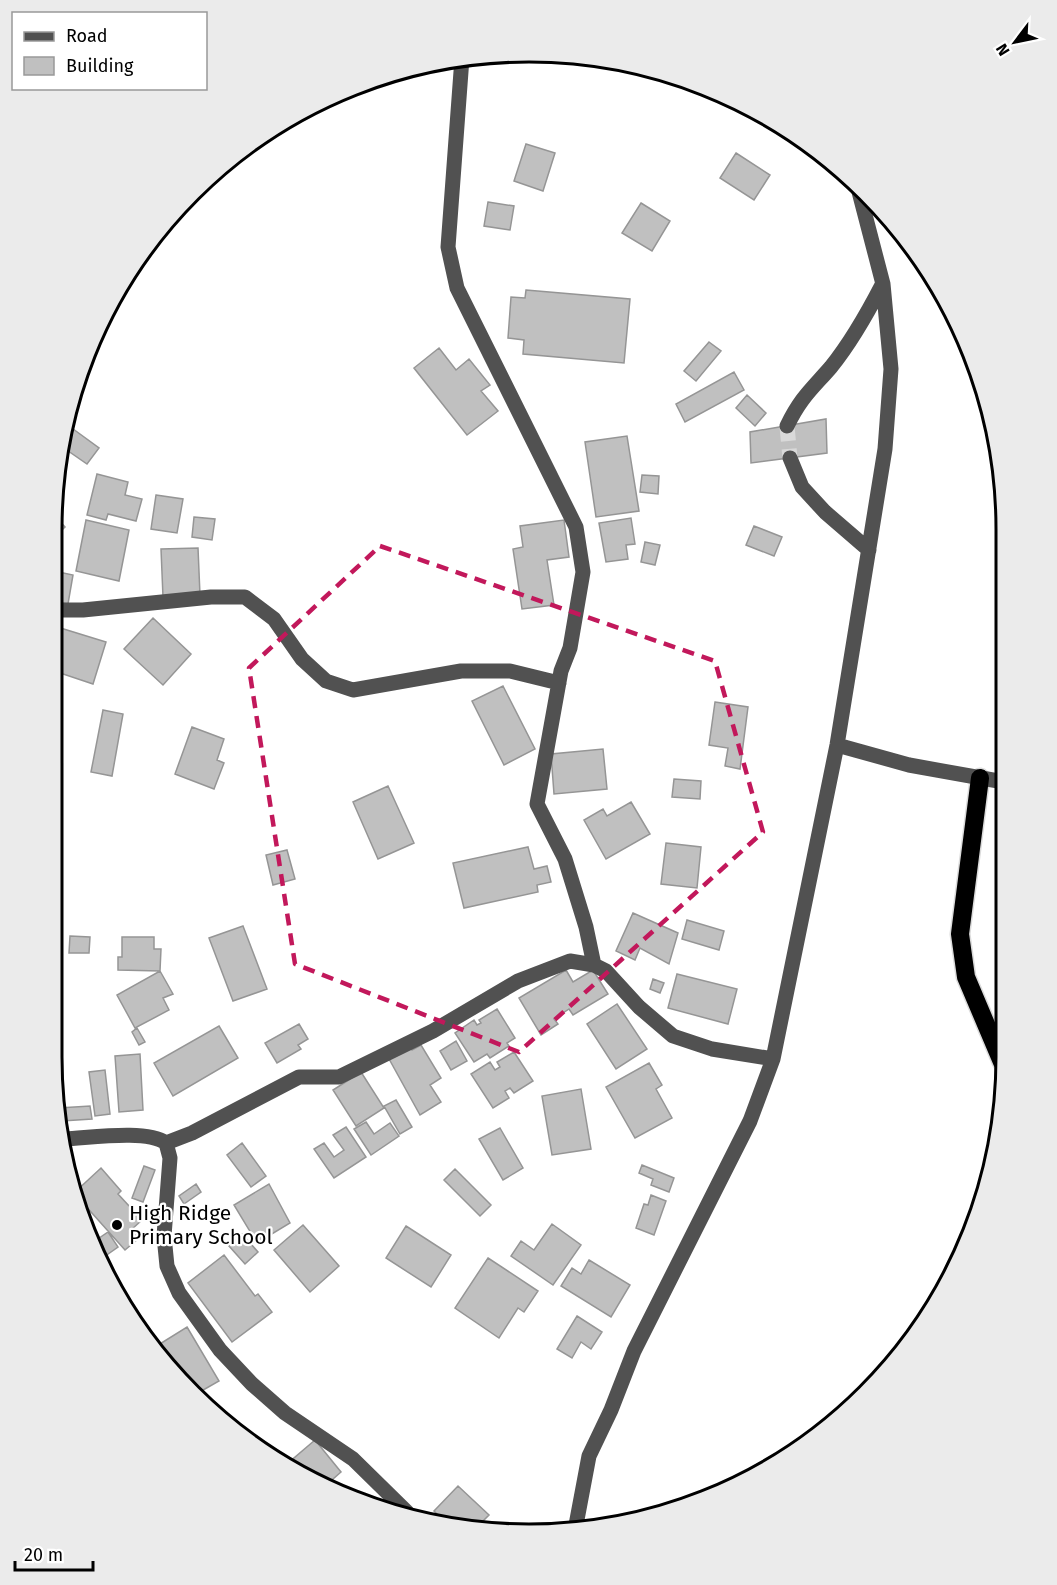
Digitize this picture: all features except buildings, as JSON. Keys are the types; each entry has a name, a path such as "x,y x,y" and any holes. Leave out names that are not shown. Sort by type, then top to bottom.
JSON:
{"highway":[{"path":"980,778 960,934 966,977 996,1048"}],"street":[{"path":"461,66 448,247 457,288 576,527 583,573 570,648 559,683 537,804 564,859 586,927 594,965"},
{"path":"577,1521 589,1456 611,1410 634,1352 750,1121 773,1059 837,745 885,449 891,369 883,284 861,201"},
{"path":"787,426 799,401 831,366 862,324 883,284"},
{"path":"790,458 802,488 825,512 869,549"},
{"path":"62,610 83,610 211,597 244,597 274,619 302,659 326,681 353,690 461,671 510,670 559,683"},
{"path":"837,745 909,765 996,781"},
{"path":"69,1139 156,1138 166,1143 192,1133 299,1077 339,1077 433,1031 518,981 570,961 594,965 606,971 639,1007 673,1036 712,1049 773,1059"},
{"path":"166,1143 170,1158 164,1236 167,1266 179,1293 220,1350 252,1384 285,1413 352,1459 401,1506"}],"highlighted area":[{"path":"380,546 715,661 763,832 519,1052 295,964 249,668"}],"tunnel":[{"path":"787,426 790,458"}],"place":[{"name":"High Ridge Primary School","path":"117,1225"}]}
